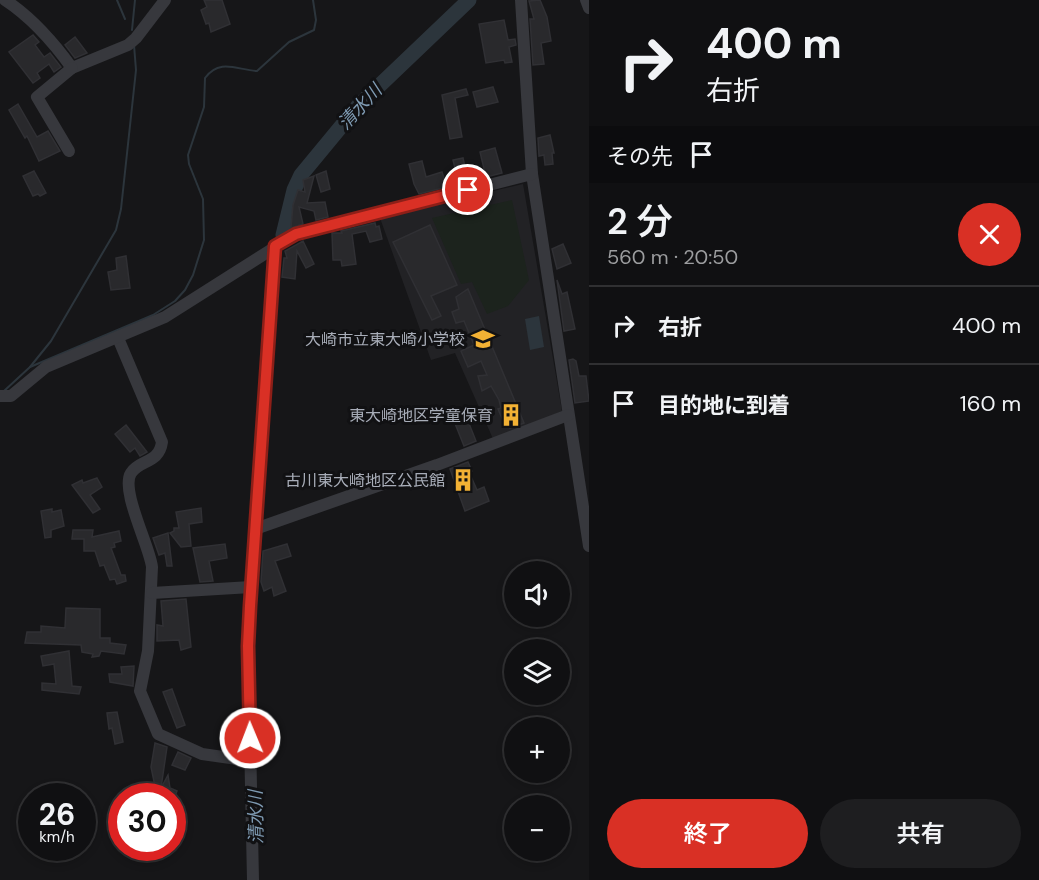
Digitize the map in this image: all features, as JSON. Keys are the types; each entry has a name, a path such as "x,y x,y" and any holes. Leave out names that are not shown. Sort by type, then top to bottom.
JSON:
{"street":[{"path":"5,0 15,6 57,47 72,68"},
{"path":"69,151 38,97 72,68 133,40 165,0"},
{"path":"521,0 532,174 589,546"},
{"path":"586,0 589,8"},
{"path":"1,396 11,396 46,367 165,317 296,234 532,174"},
{"path":"253,880 248,646 275,246"},
{"path":"118,338 162,442 158,455 132,471 128,482 135,516 151,557 152,593 148,651 140,691 158,734 201,754 251,761"},
{"path":"255,528 437,465 568,415"},
{"path":"152,593 251,587"}],"shaded area":[{"name":"大崎市立東大崎小学校","path":"523,184 562,411 494,441 455,353 431,360 380,218"},
{"path":"512,200 529,280 508,306 487,314 472,282 461,284 432,218"},
{"path":"539,316 544,347 530,350 525,319"}],"building":[{"path":"204,0 222,0 230,24 211,32 209,23 206,24 201,10 207,7"},
{"path":"540,0 547,17 551,41 541,43 544,64 533,65 530,19 534,19 529,1"},
{"path":"504,20 508,40 515,39 516,45 509,47 512,62 505,63 504,60 486,63 479,24"},
{"path":"33,35 39,42 35,45 44,57 50,53 61,67 54,72 49,64 37,73 40,78 33,83 9,52"},
{"path":"75,37 87,53 75,58 65,45"},
{"path":"493,87 498,102 477,107 473,92"},
{"path":"466,89 468,95 455,98 462,137 450,139 442,95"},
{"path":"18,104 37,137 48,131 60,151 39,161 27,136 25,138 9,110"},
{"path":"550,135 554,153 552,153 553,164 545,165 544,155 539,156 538,138"},
{"path":"495,148 502,173 486,177 480,152"},
{"path":"463,158 472,181 459,184 453,160"},
{"path":"422,161 426,177 442,172 447,187 419,194 409,164"},
{"path":"34,171 46,193 40,196 38,194 33,196 23,176"},
{"path":"326,171 330,189 321,192 316,175"},
{"path":"314,176 307,203 325,202 328,217 316,220 314,211 299,207 303,224 291,228 293,205 298,190 305,192 303,180"},
{"path":"375,223 376,227 379,226 382,239 370,242 366,231 352,234 356,264 342,266 341,260 333,260 332,233 342,233 341,231"},
{"path":"430,225 457,285 431,296 441,316 432,320 393,242"},
{"path":"303,241 314,264 306,268 297,251 295,279 282,277 284,258 287,258 285,251"},
{"path":"563,244 571,263 557,269 552,249"},
{"path":"126,256 130,288 111,290 108,272 117,270 116,258"},
{"path":"557,280 562,294 567,292 575,329 564,331"},
{"path":"468,289 524,423 510,428 507,422 504,423 498,409 501,408 499,400 491,386 482,391 478,376 487,375 481,361 468,367 461,351 474,345 464,321 456,323 452,312 459,309 456,297"},
{"path":"569,360 576,361 579,376 586,376 589,401 575,403"},
{"path":"466,416 476,441 464,446 454,421"},
{"path":"126,425 147,452 140,456 135,448 130,452 115,434"},
{"name":"古川東大崎地区公民館","path":"468,462 472,471 469,472 477,490 484,487 489,501 465,511 450,469"},
{"path":"97,478 102,487 90,495 100,509 93,513 72,485 82,480 83,483"},
{"path":"201,508 202,522 189,524 191,546 181,547 170,533 174,531 174,528 179,528 176,512"},
{"path":"52,509 52,512 61,510 64,526 51,530 51,537 45,538 41,511"},
{"path":"73,530 93,530 92,537 119,531 121,541 114,543 115,547 111,548 121,575 125,575 126,581 117,584 115,579 110,580 104,565 100,566 95,551 84,551 84,539 72,539"},
{"path":"168,533 172,566 167,566 165,553 159,555 153,538"},
{"path":"225,544 227,558 209,561 213,581 200,582 193,548"},
{"path":"287,544 291,556 275,561 286,591 274,596 272,587 264,591 261,582 263,551"},
{"path":"186,599 191,647 181,650 179,640 157,641 157,625 163,626 161,601"},
{"path":"66,608 100,609 100,638 110,638 110,643 126,645 124,654 101,651 99,656 92,657 93,654 82,652 81,645 25,643 27,632 41,632 41,626 65,628"},
{"path":"69,651 72,686 81,687 79,694 42,690 42,683 56,684 54,664 43,666 41,656"},
{"path":"134,666 133,686 110,682 109,674 122,674 121,667"},
{"path":"172,689 185,725 177,728 163,692"},
{"path":"117,712 123,742 115,744 112,728 109,729 107,713"},
{"path":"155,743 167,747 162,783 154,783 151,767"},
{"path":"178,752 191,758 185,770 172,765"}],"waterway":[{"path":"117,0 125,19"},
{"path":"132,30 135,0"},
{"path":"30,367 153,315 175,301 185,290 193,275 204,240 203,199 189,164 188,155 204,107 205,78 217,68 223,67 257,71 289,42 314,30 316,20 313,0"},
{"name":"清水川","path":"283,235 294,190 301,175 358,106 469,0"},
{"path":"4,391 30,367 51,341 116,230 121,209 136,70 134,45"}],"place":[{"name":"大崎市立東大崎小学校","path":"483,339"},
{"name":"東大崎地区学童保育","path":"511,415"},
{"name":"古川東大崎地区公民館","path":"463,480"}],"route":[{"path":"250,738 248,646 250,606 275,246 296,234 468,190"}]}
